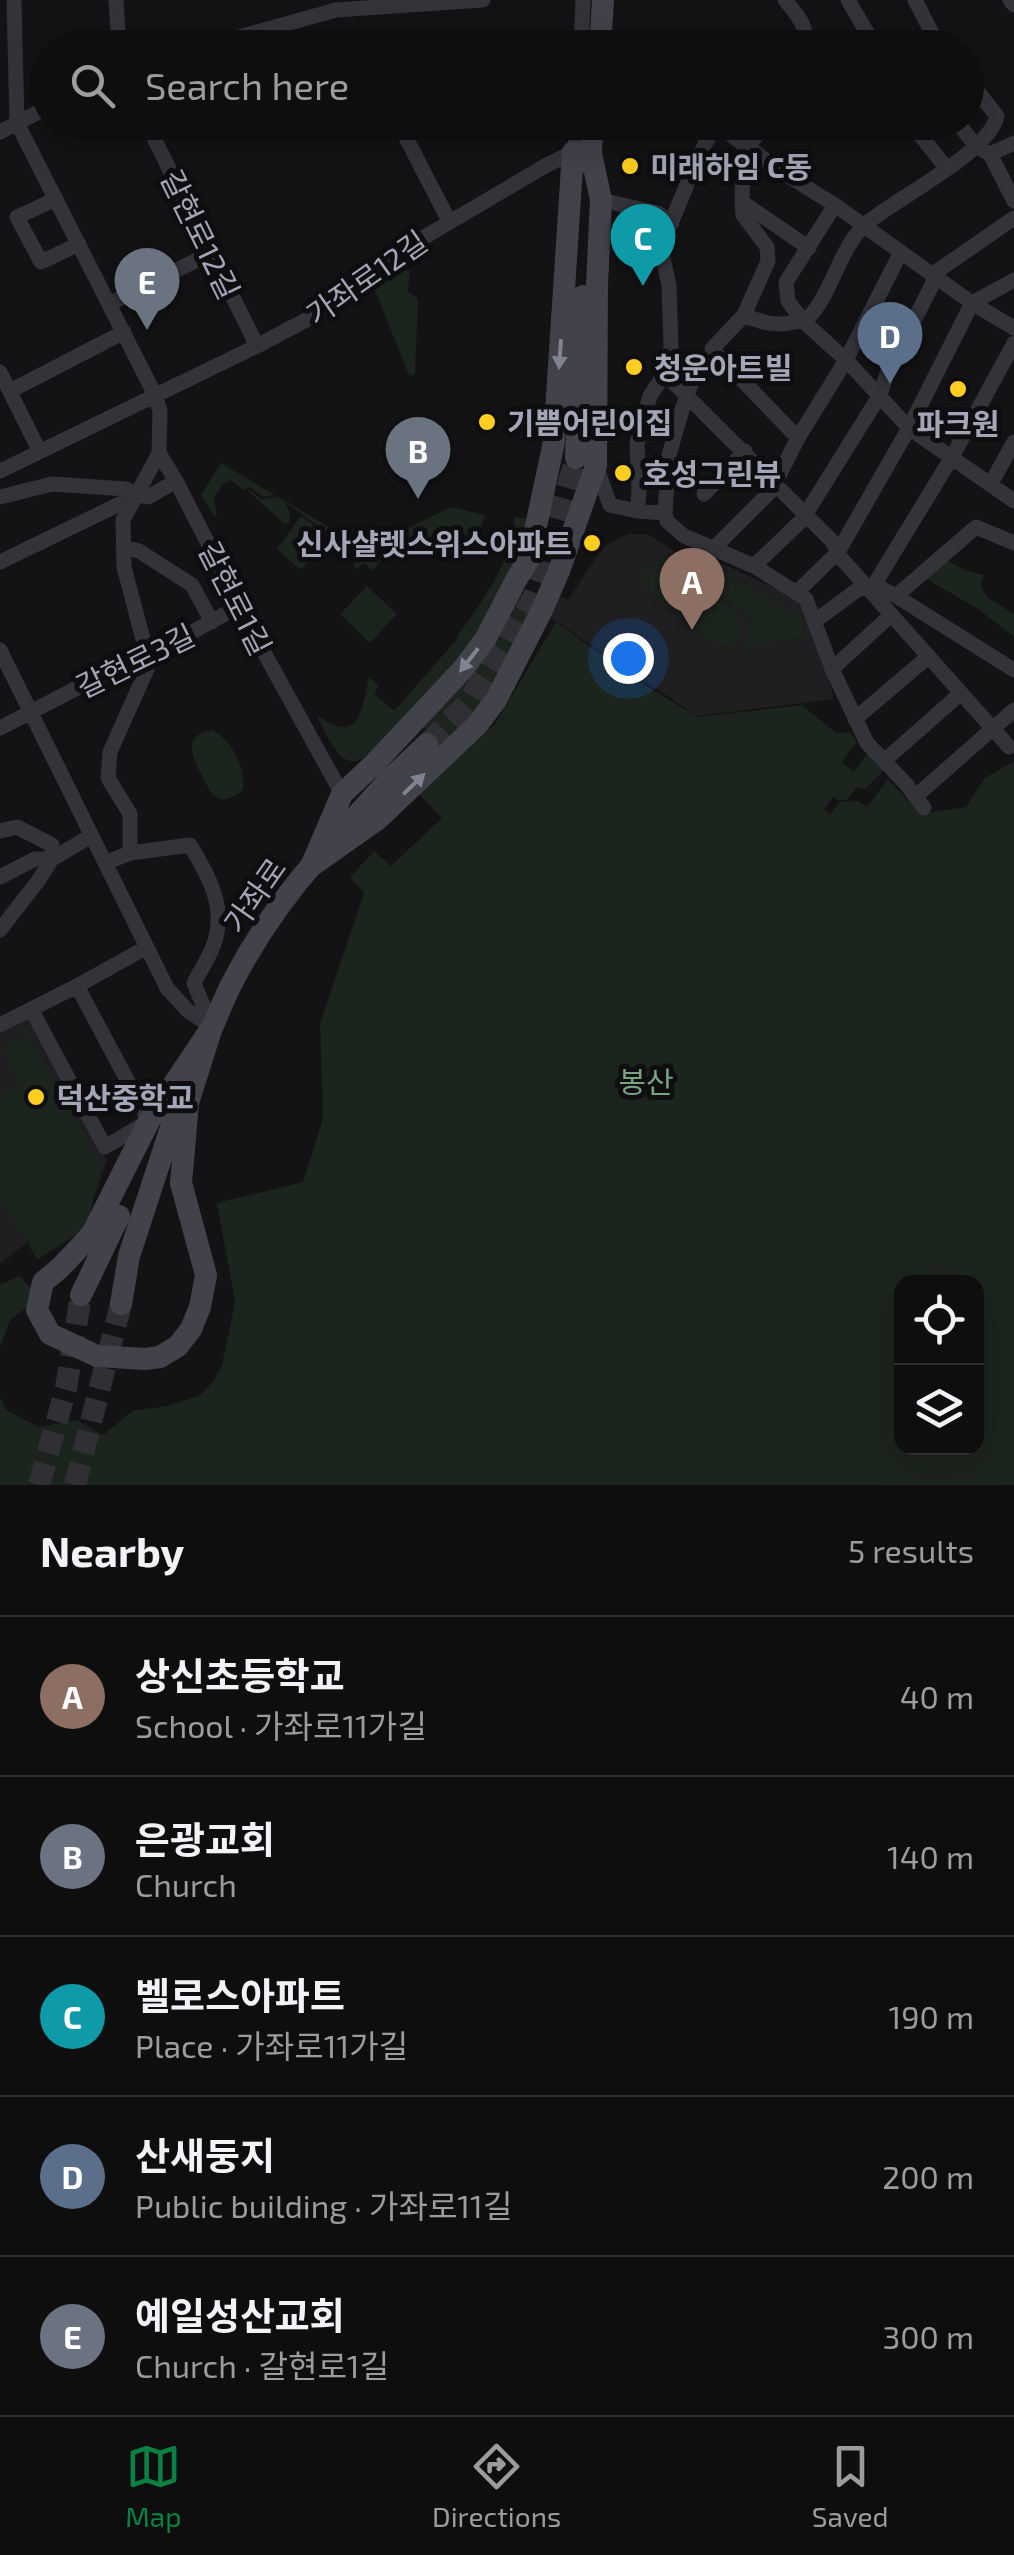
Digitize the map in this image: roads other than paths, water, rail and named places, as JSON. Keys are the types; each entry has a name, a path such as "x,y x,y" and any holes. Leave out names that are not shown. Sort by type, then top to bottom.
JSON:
{"main road":[{"path":"601,30 602,0"},
{"path":"310,867 342,794 463,668 486,638 530,559 554,442 582,153 587,140"},
{"path":"310,867 378,819 477,725 496,700 544,607 587,495 601,200 582,153"},
{"path":"582,153 577,399 586,462"},
{"path":"546,480 550,512 559,520 573,518 587,495"},
{"path":"530,559 541,552 551,555 558,571"},
{"path":"507,598 514,591 530,588 539,594 544,607"},
{"name":"가좌로","path":"121,1304 129,1256 176,1112 231,984 279,907 310,867 388,781 428,744"},
{"path":"212,1027 188,1103 181,1183 206,1275 200,1307 192,1329 178,1346 160,1357 98,1356 50,1334 36,1310 43,1282 92,1234 149,1121 212,1027"},
{"name":"가좌로","path":"81,1294 144,1164 176,1112"}],"street":[{"path":"14,0 17,123 160,411 158,453 123,520 124,567 146,656"},
{"path":"116,0 118,30"},
{"path":"262,30 328,11 389,3 483,0"},
{"path":"582,30 583,0"},
{"path":"785,0 806,30"},
{"path":"915,0 930,30"},
{"path":"854,2 867,30"},
{"path":"983,150 997,116 984,100"},
{"path":"0,132 30,117"},
{"name":"갈현로12길","path":"155,140 257,346"},
{"path":"407,140 448,221"},
{"path":"580,140 582,153"},
{"path":"637,512 637,443 650,396 666,372 671,346 669,284 662,254 707,140"},
{"path":"739,140 972,303 1014,328"},
{"path":"666,517 667,466 691,384 744,315 768,261 768,247 743,215 742,154 752,140"},
{"path":"924,140 947,169"},
{"path":"974,140 1014,201"},
{"path":"744,315 778,325 802,320 814,312 864,226 947,169 983,150 1014,143"},
{"name":"가좌로12길","path":"155,396 306,320 369,270 448,221 545,166 582,153"},
{"path":"56,198 17,217 40,262 79,244"},
{"path":"601,200 658,213 672,223"},
{"path":"742,202 809,248"},
{"path":"835,205 786,282 788,301 909,428 1014,501"},
{"path":"933,274 1014,218"},
{"path":"712,550 771,491 846,360 900,252"},
{"path":"109,304 210,253"},
{"path":"754,566 802,520 880,395 933,283 933,274"},
{"path":"796,593 838,552 909,428 972,303 1014,280"},
{"path":"10,391 124,332"},
{"path":"814,622 870,585 952,457 1014,342"},
{"path":"714,351 798,438"},
{"path":"0,372 39,450"},
{"path":"666,372 832,540 892,616 1009,747"},
{"path":"0,471 155,396"},
{"path":"990,484 1014,442"},
{"path":"704,494 745,451"},
{"name":"갈현로1길","path":"158,453 342,794"},
{"path":"637,458 667,466"},
{"path":"586,462 610,504 666,517 684,536 754,566 806,600 832,669 868,742 920,802 1014,710"},
{"path":"0,497 52,484 126,489 148,496 176,481"},
{"path":"0,562 138,495"},
{"path":"896,596 976,527 1014,542"},
{"path":"123,547 139,551 192,585 212,622"},
{"path":"870,585 896,596 1014,670"},
{"name":"갈현로3길","path":"0,728 133,659 155,653 239,606"},
{"path":"832,669 892,616"},
{"path":"0,650 167,988 187,1010 212,1027"},
{"name":"갈현로3길","path":"130,853 130,814 108,778 110,752 147,669 146,656"},
{"path":"856,719 929,656"},
{"path":"884,761 961,693"},
{"path":"0,832 17,827 52,845 52,860"},
{"path":"0,930 52,860 92,836"},
{"path":"104,863 130,853 190,845 212,882 218,920 215,941 194,983 212,1027"},
{"path":"0,876 35,859 52,860"},
{"path":"0,1025 147,947"},
{"path":"31,1008 105,1147 149,1121 78,986"}],"tunnel":[{"path":"427,744 467,704 532,601 576,458"},
{"path":"39,1485 66,1388 81,1295"},
{"path":"75,1485 121,1304"}],"place":[{"name":"미래하임 C동","path":"630,166"},
{"name":"벨로스아파트","path":"643,286"},
{"name":"예일성산교회","path":"147,330"},
{"name":"청운아트빌","path":"634,367"},
{"name":"산새둥지","path":"890,384"},
{"name":"파크원","path":"958,389"},
{"name":"기쁨어린이집","path":"487,422"},
{"name":"호성그린뷰","path":"623,473"},
{"name":"은광교회","path":"418,499"},
{"name":"신사샬렛스위스아파트","path":"592,543"},
{"name":"상신초등학교","path":"692,630"},
{"name":"덕산중학교","path":"36,1097"}],"park label":[{"name":"봉산","path":"646,1081"}]}
